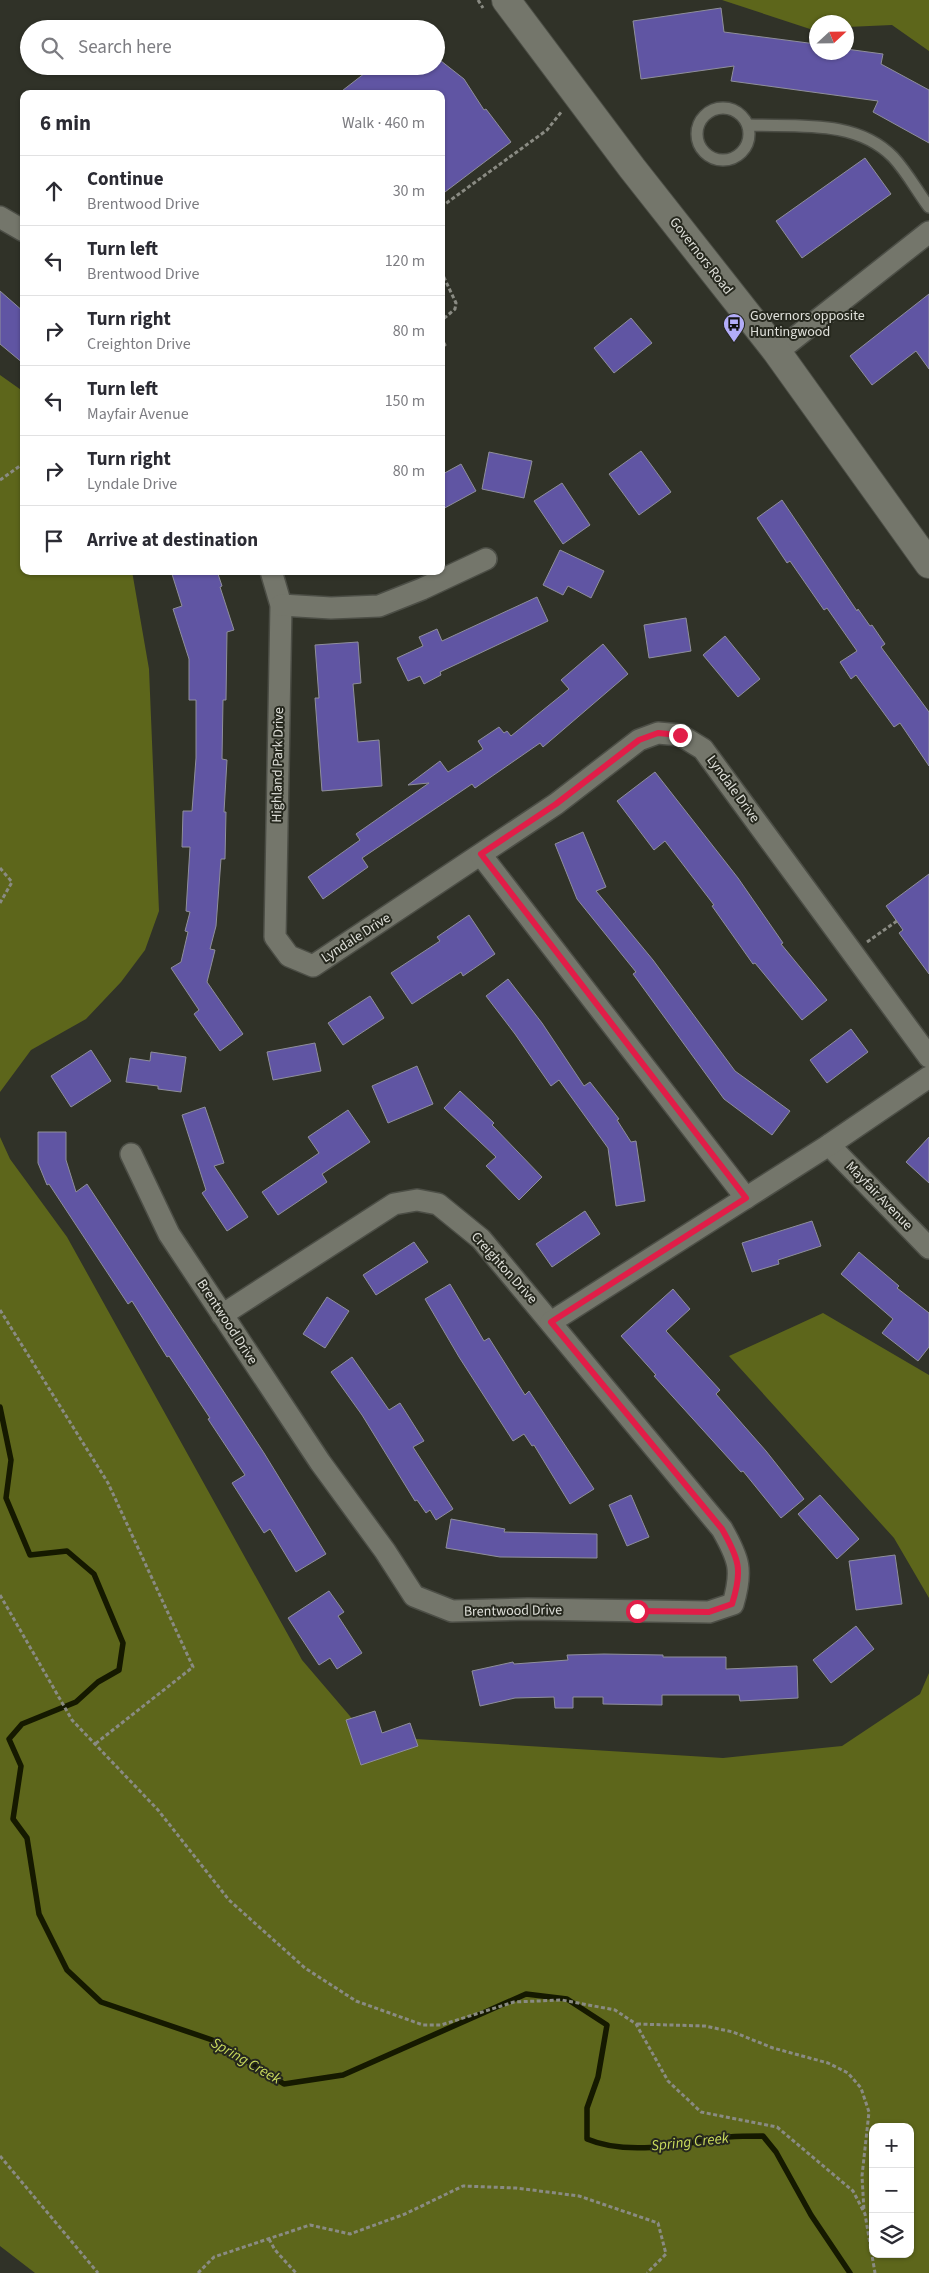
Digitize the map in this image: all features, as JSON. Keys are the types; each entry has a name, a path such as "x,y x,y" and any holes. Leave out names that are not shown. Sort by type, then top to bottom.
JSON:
{"main road":[{"name":"Governors Road","path":"506,0 632,168 776,352 929,564"}],"street":[{"path":"0,217 20,229"},
{"path":"776,352 929,232"},
{"path":"281,604 331,608 379,606 486,559"},
{"name":"Highland Park Drive","path":"272,575 281,604 275,937 289,956"},
{"name":"Lyndale Drive","path":"289,956 313,966 556,804 639,740 658,733 680,735 703,749 929,1057"},
{"path":"481,854 746,1198"},
{"path":"551,1322 746,1198 929,1077"},
{"name":"Mayfair Avenue","path":"829,1144 929,1248"},
{"name":"Brentwood Drive","path":"131,1154 169,1234 222,1315 414,1596 452,1611 528,1609 709,1612 732,1604 739,1583 736,1554 722,1529 551,1322"},
{"name":"Creighton Drive","path":"222,1315 394,1204 417,1200 438,1204 480,1239 551,1322"}],"lane":[{"path":"726,108 734,110 741,114 748,125 750,133 747,145 743,152 732,159 720,160 708,157 698,143 697,127 704,116 714,109 726,108"},
{"path":"748,125 834,129 851,132 867,138 894,159 929,207"}],"path":[{"path":"445,203 546,130 561,113 562,107"},
{"path":"445,280 456,302 455,309 445,318"},
{"path":"0,480 20,466"},
{"path":"0,868 12,882 0,903"},
{"path":"852,952 897,921"},
{"path":"0,1310 108,1483 193,1667 95,1744"},
{"path":"0,1595 72,1720 158,1810 229,1900 305,1968 356,2001 423,2025 441,2025 514,2002 562,2000 615,2010 636,2024 668,2081 701,2112 777,2127 853,2191 865,2214"},
{"path":"636,2024 705,2026 733,2032 773,2048 828,2063 848,2073 861,2088 869,2112 862,2176 865,2214 875,2273"},
{"path":"0,2156 98,2273"},
{"path":"198,2273 214,2257 310,2225 350,2234 405,2214 463,2186 516,2188 579,2196 658,2222 666,2254 647,2273"},
{"path":"269,2239 275,2250 296,2273"}],"green space":[{"path":"722,0 929,0 929,51 892,25 854,27 854,15 809,15 809,29"},
{"path":"0,375 20,389 20,575 133,575 149,669 159,911 145,950 121,982 86,1019 31,1050 0,1092"},
{"path":"0,1137 10,1159 67,1237 302,1660 367,1736 723,1758 842,1746 920,1694 929,1673 929,2273 35,2273 0,2246"},
{"path":"823,1313 929,1375 929,1598 894,1538 729,1356"}],"building":[{"path":"721,8 724,32 809,43 809,60 854,60 854,50 883,54 881,64 929,90 929,143 873,112 878,101 731,81 734,66 641,79 633,21"},
{"path":"445,64 464,79 484,110 486,109 511,142 445,192 445,90 343,90 362,75 445,75"},
{"path":"865,158 891,194 802,258 776,221"},
{"path":"0,291 20,308 20,361 0,344"},
{"path":"929,294 929,369 916,351 872,385 850,356"},
{"path":"631,318 652,343 614,373 594,348"},
{"path":"641,451 671,492 639,515 609,474"},
{"path":"489,452 532,461 524,498 482,489"},
{"path":"461,464 476,491 445,508 445,473"},
{"path":"562,483 590,525 563,544 534,501"},
{"path":"782,500 857,611 858,609 870,626 872,625 885,644 881,647 929,712 929,766 900,723 894,727 856,675 851,679 840,662 857,651 827,608 824,610 790,561 787,563 757,518"},
{"path":"560,550 604,571 591,598 568,586 563,595 543,585"},
{"path":"172,575 218,575 222,586 220,587 234,630 227,632 226,700 223,700 222,759 227,760 224,812 226,812 225,859 221,859 216,926 210,949 215,950 207,982 243,1034 220,1051 194,1014 199,1010 171,968 181,962 188,932 185,931 190,912 186,911 190,847 182,847 183,811 192,811 196,758 196,700 189,700 189,659 173,609 182,606"},
{"path":"537,597 548,621 440,672 441,675 424,684 420,676 408,681 397,658 423,646 419,637 437,629 442,641"},
{"path":"686,618 691,651 649,658 644,625"},
{"path":"725,636 760,679 738,697 703,655"},
{"path":"358,642 361,683 353,684 358,742 379,740 382,786 322,791 315,698 319,698 315,645"},
{"path":"603,644 628,674 543,747 540,743 475,788 472,784 362,858 368,867 323,899 308,877 360,840 356,834 429,783 408,785 440,761 448,772 483,749 478,741 499,727 504,733 507,731 511,736 569,689 561,680"},
{"path":"655,772 738,878 783,943 781,944 827,1000 802,1020 755,963 753,964 712,906 714,905 665,841 654,850 617,801"},
{"path":"583,832 606,887 596,891 653,960 735,1071 790,1111 772,1135 724,1099 633,974 636,972 577,899 555,844"},
{"path":"929,874 929,974 899,933 903,930 886,906"},
{"path":"469,915 495,954 463,976 461,972 412,1004 391,973 440,941 437,937"},
{"path":"508,979 542,1023 584,1086 590,1082 619,1119 617,1120 631,1142 636,1141 645,1201 616,1206 608,1148 559,1080 551,1086 486,996"},
{"path":"370,996 384,1018 343,1045 328,1023"},
{"path":"851,1029 868,1052 827,1083 810,1060"},
{"path":"315,1043 321,1071 273,1080 267,1052"},
{"path":"91,1050 111,1081 71,1107 51,1076"},
{"path":"151,1052 186,1057 181,1092 158,1089 158,1086 126,1082 130,1058 150,1061"},
{"path":"417,1066 433,1104 388,1123 372,1086"},
{"path":"460,1091 494,1123 492,1125 542,1177 519,1200 486,1166 496,1157 444,1108"},
{"path":"205,1107 224,1163 214,1166 248,1217 227,1231 202,1193 206,1190 182,1115"},
{"path":"348,1110 370,1142 322,1174 327,1182 278,1215 262,1192 319,1153 308,1137"},
{"path":"38,1132 66,1132 66,1160 76,1192 87,1184 264,1453 326,1554 296,1572 270,1529 264,1533 232,1483 245,1475 208,1419 210,1418 169,1356 167,1357 132,1301 128,1304 49,1184 47,1185 38,1163"},
{"path":"929,1137 929,1183 906,1162"},
{"path":"585,1211 600,1234 552,1267 536,1244"},
{"path":"812,1221 821,1246 778,1260 779,1264 752,1272 742,1243"},
{"path":"414,1242 428,1262 376,1295 363,1275"},
{"path":"859,1252 899,1286 897,1288 929,1313 929,1347 918,1361 882,1333 893,1319 841,1274"},
{"path":"450,1284 484,1341 489,1338 525,1395 529,1391 594,1489 570,1504 534,1445 532,1446 524,1434 513,1441 459,1357 425,1299"},
{"path":"673,1289 690,1309 666,1331 720,1390 716,1394 766,1451 804,1499 781,1518 743,1471 741,1472 654,1376 656,1375 621,1336"},
{"path":"327,1297 349,1311 325,1348 303,1334"},
{"path":"352,1357 389,1410 400,1403 424,1441 413,1447 453,1509 436,1520 430,1510 426,1513 417,1500 415,1501 362,1415 331,1372"},
{"path":"631,1495 649,1537 627,1546 609,1505"},
{"path":"820,1495 859,1539 837,1559 798,1514"},
{"path":"451,1519 505,1529 504,1532 597,1534 597,1558 500,1557 446,1548"},
{"path":"895,1555 902,1604 856,1610 849,1561"},
{"path":"329,1591 344,1612 338,1616 362,1653 337,1669 330,1658 319,1665 288,1618"},
{"path":"856,1626 874,1649 831,1683 813,1660"},
{"path":"567,1655 663,1655 663,1657 726,1657 726,1669 797,1666 798,1698 740,1701 739,1695 662,1695 662,1705 603,1704 603,1697 573,1697 573,1708 555,1708 554,1697 515,1698 480,1706 472,1671 513,1662 514,1664 568,1660"},
{"path":"375,1711 382,1733 410,1723 418,1746 361,1765 346,1720"}],"waterway":[{"name":"Spring Creek","path":"0,1407 11,1460 6,1498 30,1555 67,1551 94,1574 123,1643 119,1670 98,1682 76,1702 22,1724 9,1739 21,1766 13,1819 27,1838 39,1914 67,1970 101,2002 218,2042 284,2084 343,2075 526,1994 567,1999 607,2025 598,2077 587,2108 587,2139 603,2144 639,2148 676,2145 728,2137 763,2136 776,2152 811,2215 850,2273"}],"place":[{"name":"Governors opposite Huntingwood","path":"734,343"}],"route":[{"path":"637,1611 709,1612 732,1604 739,1583 736,1554 722,1529 551,1322 746,1198 481,854 556,804 639,740 658,733 680,735"}]}
